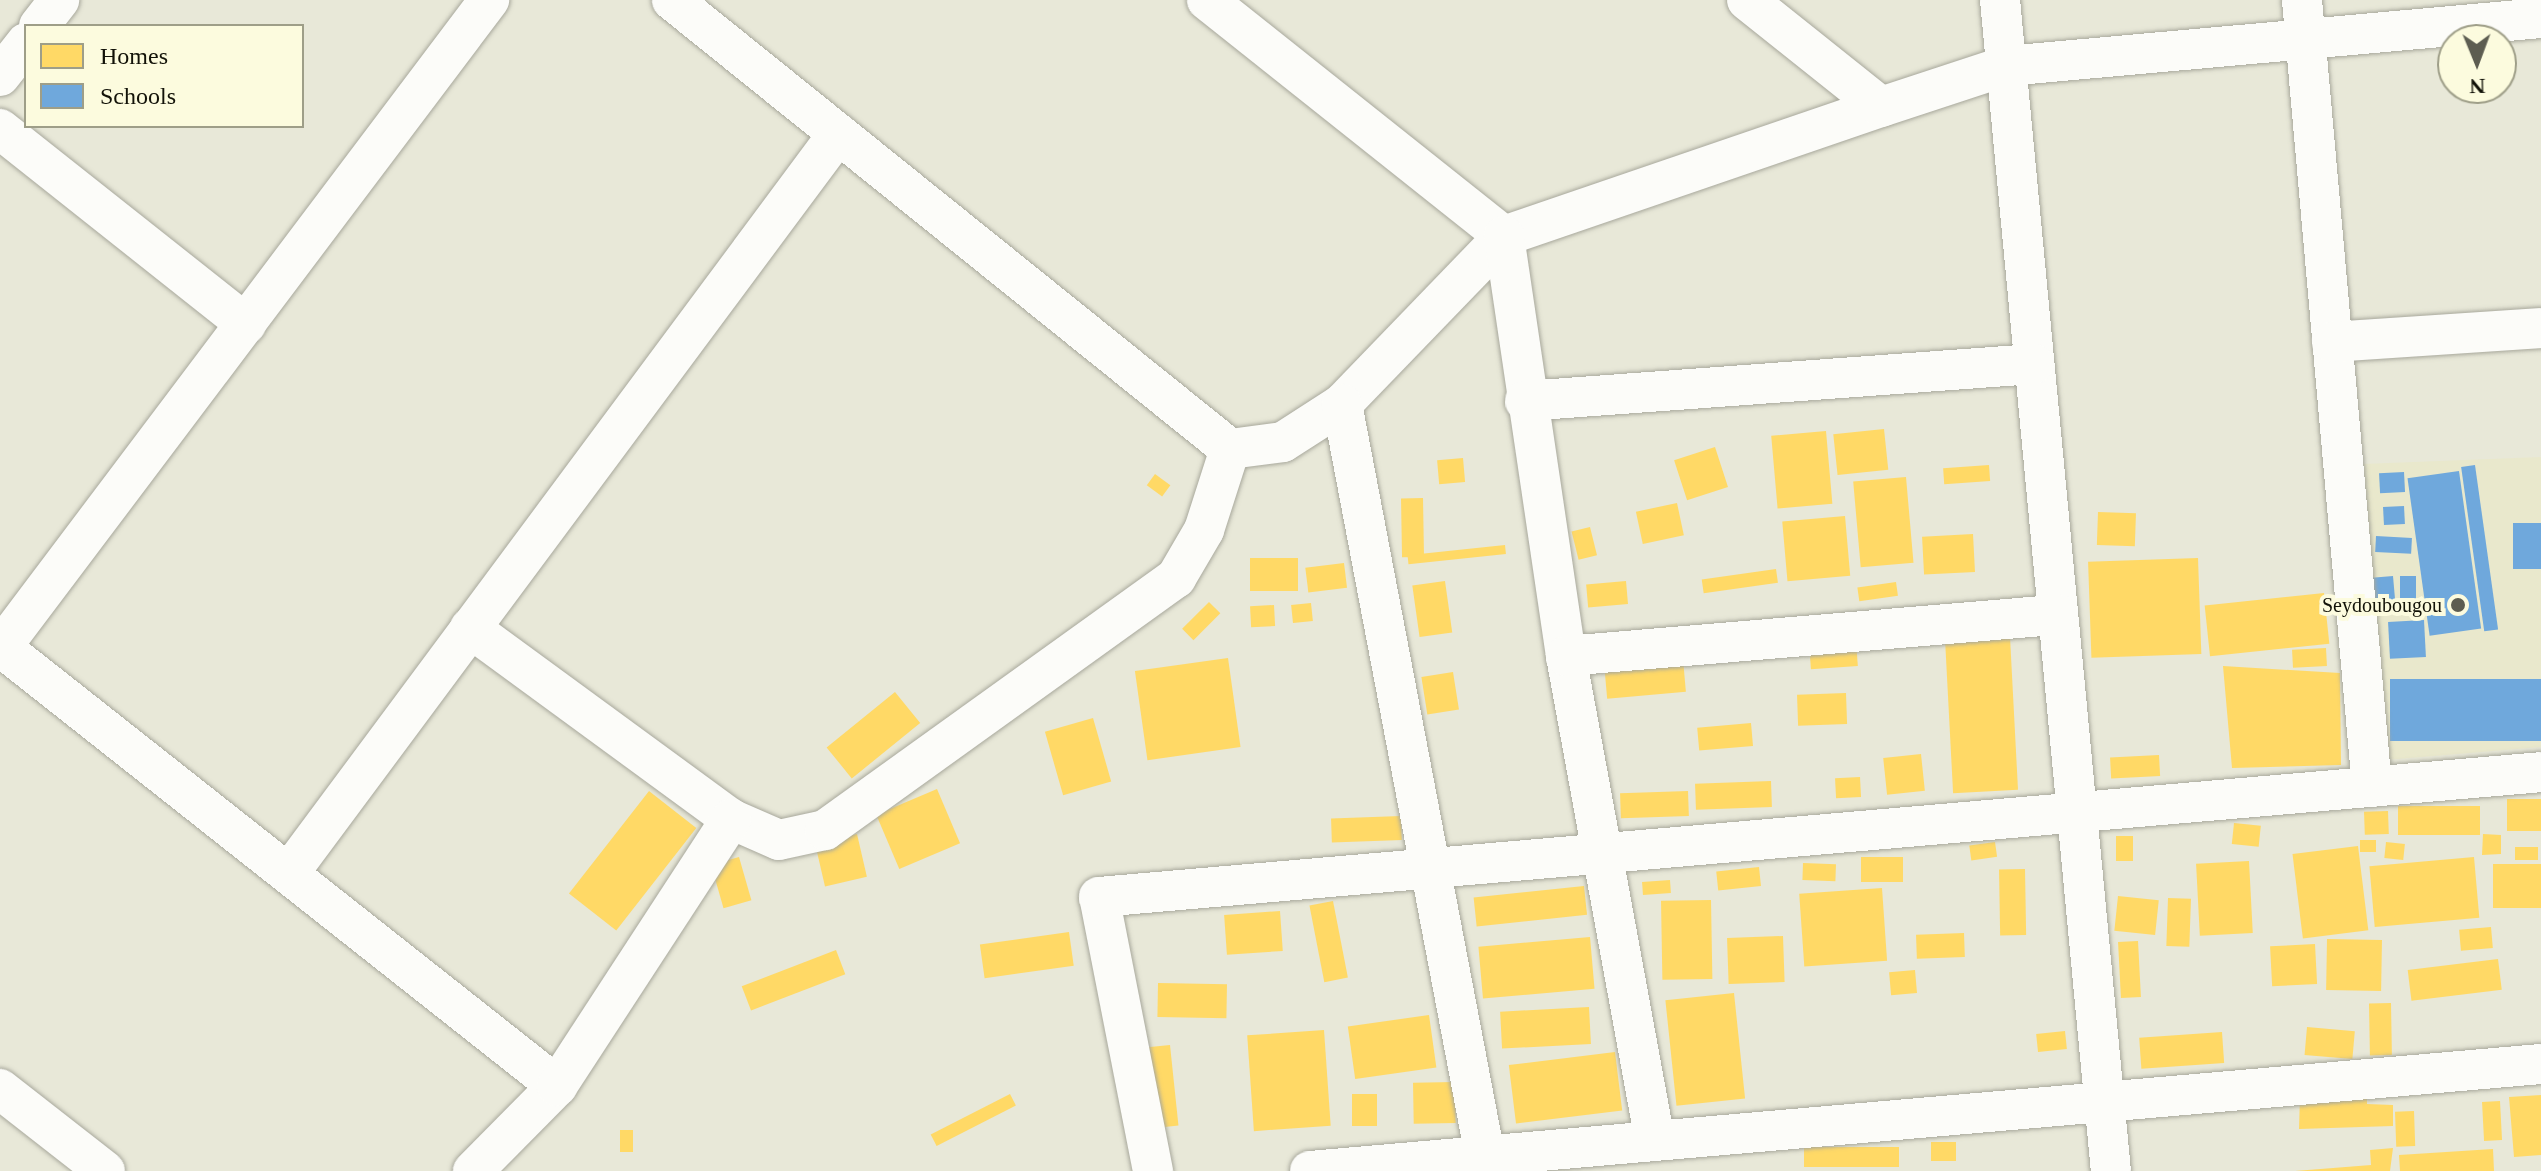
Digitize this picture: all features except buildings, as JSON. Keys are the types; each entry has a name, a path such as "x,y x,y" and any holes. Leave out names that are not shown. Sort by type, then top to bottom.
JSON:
{"street":[{"path":"41,24 59,0"},
{"path":"489,0 1,648 557,1086"},
{"path":"672,0 1230,449 1283,442 1342,404 1504,236 1881,107 2006,66 2541,18"},
{"path":"1207,0 1504,236 1525,401 1566,656 1655,1141"},
{"path":"1747,0 1881,107"},
{"path":"2000,0 2111,1171"},
{"path":"2302,0 2372,787"},
{"path":"0,76 24,46"},
{"path":"0,129 246,324"},
{"path":"289,873 838,134"},
{"path":"2332,342 2541,328"},
{"path":"1525,401 2034,364"},
{"path":"1342,404 1433,869 1485,1156"},
{"path":"470,628 731,819 779,840 825,830 1176,578 1204,530 1230,449"},
{"path":"1566,656 2058,615"},
{"path":"1153,1171 1099,897 2541,772"},
{"path":"473,1171 557,1086 731,819"},
{"path":"1310,1171 2541,1064"},
{"path":"0,1089 105,1171"}],"shaded area":[{"name":"Seydoubougou","path":"2541,457 2541,747 2386,760 2363,464"}],"place":[{"name":"Seydoubougou","path":"2458,605"}]}
